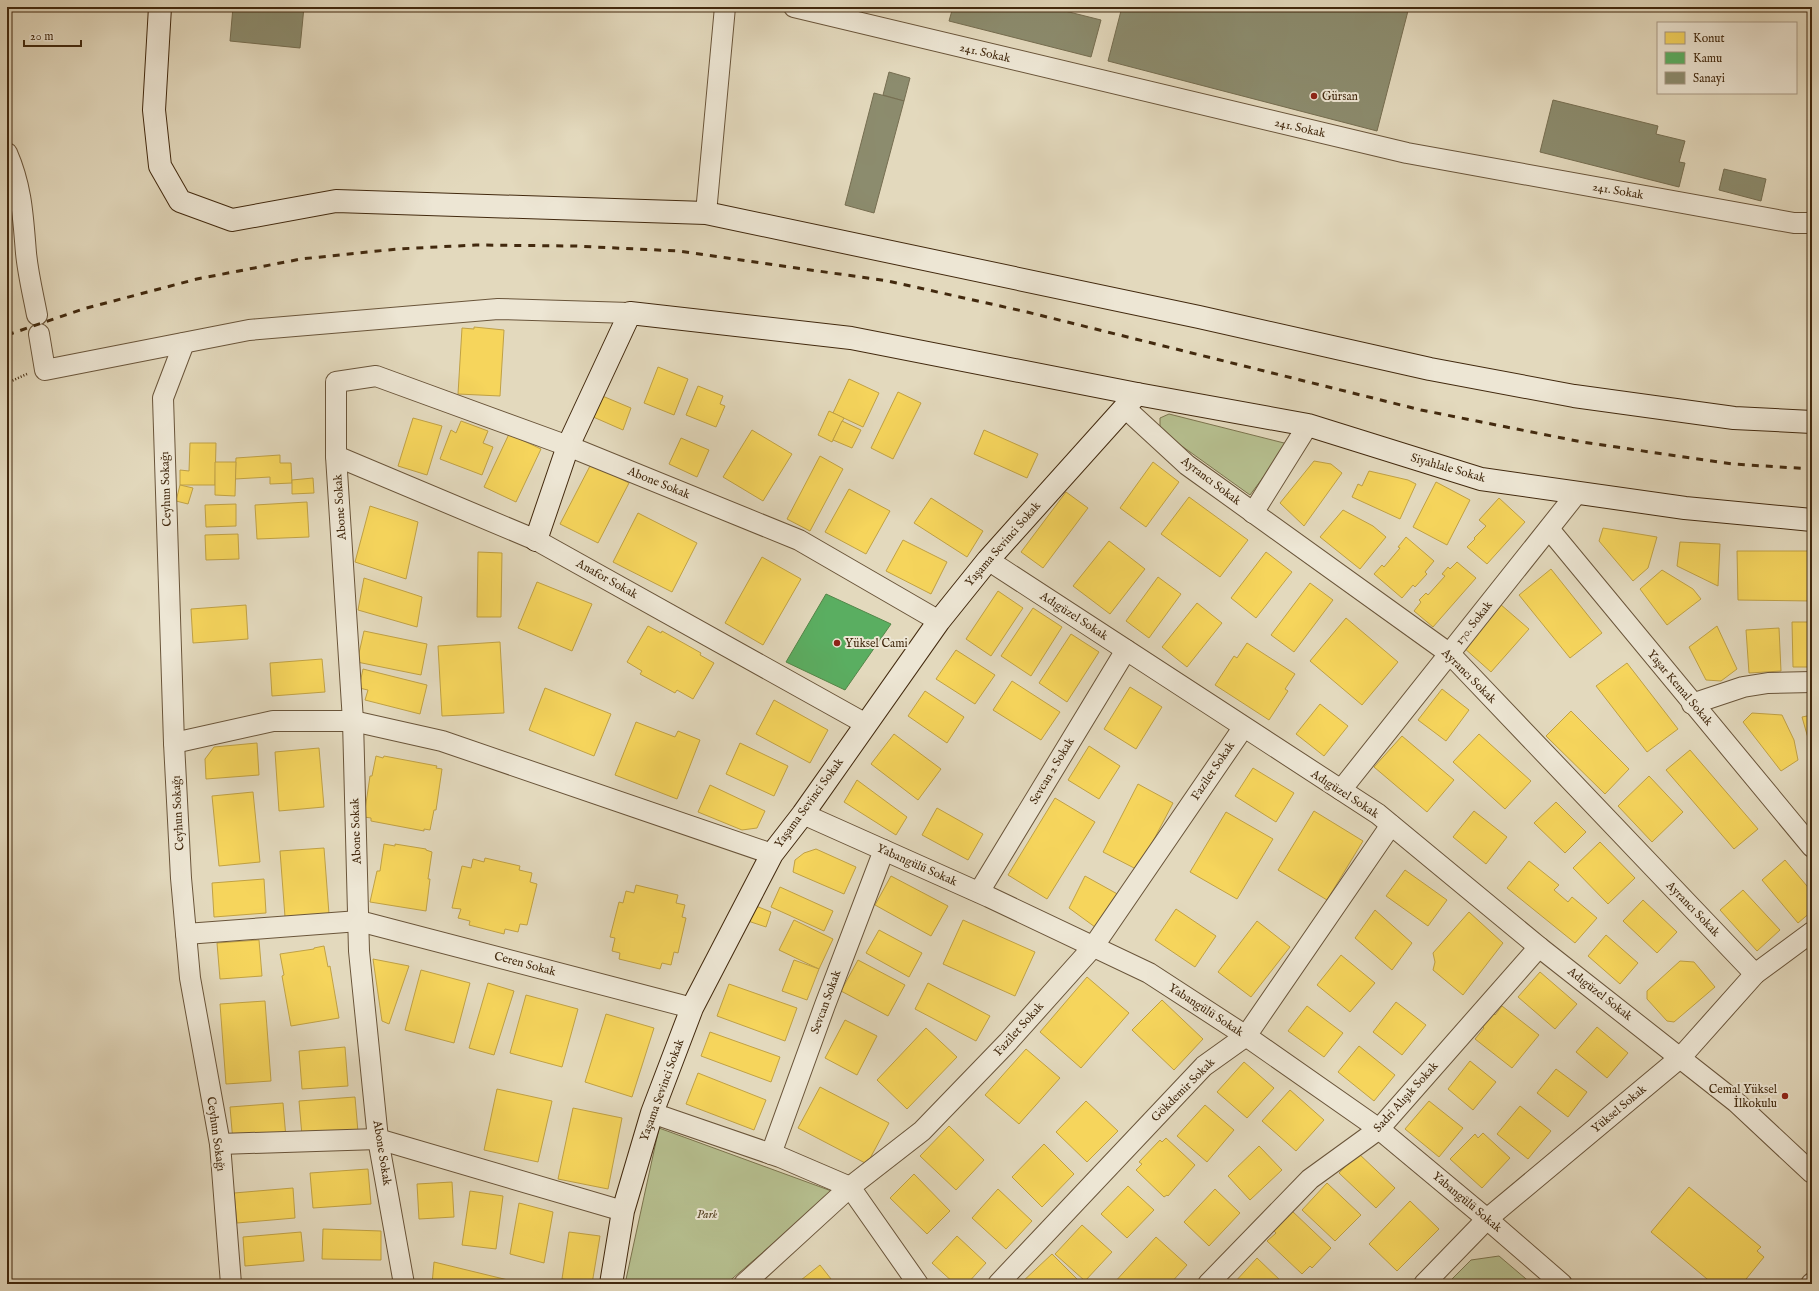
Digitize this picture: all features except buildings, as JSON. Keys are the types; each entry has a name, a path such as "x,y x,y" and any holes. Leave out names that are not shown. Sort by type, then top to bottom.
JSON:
{"street":[{"path":"160,7 154,110 160,166 180,201 232,220 336,201 706,213 1199,317 1430,369 1574,396 1734,418 1812,422"},
{"path":"706,213 725,7"},
{"name":"241. Sokak","path":"794,7 1407,153 1787,221 1812,222"},
{"path":"7,153 20,195 26,234 26,254 45,370 249,330 498,309 630,313 568,446 536,540"},
{"name":"Siyahlale Sokak","path":"630,313 851,338 1131,401 1308,425 1481,479 1685,508 1812,520"},
{"name":"Ceyhun Sokağı","path":"184,343 163,398 174,743 181,878 190,978 220,1144 231,1284"},
{"name":"Abone Sokak","path":"404,1284 378,1139 359,951 353,721 336,456 336,382 376,376 568,446 799,540 939,620"},
{"name":"Ayrancı Sokak","path":"1131,401 1187,465 1450,654 1755,974"},
{"name":"Yaşama Sevinci Sokak","path":"611,1284 623,1211 652,1113 692,1008 772,854 803,814 939,620 988,560 1131,401"},
{"path":"1253,513 1308,425"},
{"name":"Anafor Sokak","path":"336,456 536,540 866,724"},
{"name":"170. Sokak","path":"1341,790 1578,493"},
{"name":"Yaşar Kemal Sokak","path":"1549,529 1692,704 1812,847"},
{"name":"Adıgüzel Sokak","path":"988,560 1243,728 1341,790 1391,825 1539,947 1681,1057 1736,1102 1812,1173"},
{"name":"Sevcan 2 Sokak","path":"979,892 1126,650"},
{"path":"1692,704 1743,687 1768,683 1812,682"},
{"path":"174,743 273,721 353,721 442,741 772,854"},
{"name":"Fazilet Sokak","path":"744,1284 850,1187 922,1131 1008,1042 1093,947 1243,728"},
{"name":"Yabangülü Sokak","path":"803,814 979,892 1149,974 1246,1036 1379,1129 1562,1284"},
{"name":"Gökdemir Sokak","path":"998,1284 1204,1066 1246,1036 1391,825"},
{"name":"Sevcan Sokak","path":"771,1154 825,1005 884,850"},
{"name":"Ceren Sokak","path":"186,934 359,921 692,1008"},
{"name":"Yüksel Sokak","path":"1424,1284 1487,1219 1681,1057 1755,974 1812,932"},
{"name":"Sadri Alışık Sokak","path":"1208,1284 1310,1179 1379,1129 1539,947"},
{"path":"652,1113 771,1154 850,1187 918,1284"},
{"path":"220,1144 378,1139 623,1211"}],"green space":[{"path":"1169,414 1288,444 1250,495 1172,439 1160,426 1160,418"},
{"name":"Park","path":"659,1128 837,1193 775,1242 726,1284 625,1284"},
{"path":"1499,1256 1532,1284 1447,1284 1471,1260"}],"railway":[{"path":"7,335 83,309 197,279 301,259 397,249 476,245 575,246 678,251 888,281 1027,312 1421,410 1582,442 1732,464 1812,469"}],"place":[{"name":"Gürsan","path":"1314,96"},
{"name":"Yüksel Cami","path":"837,643"},
{"name":"Cemal Yüksel İlkokulu","path":"1785,1096"}]}
